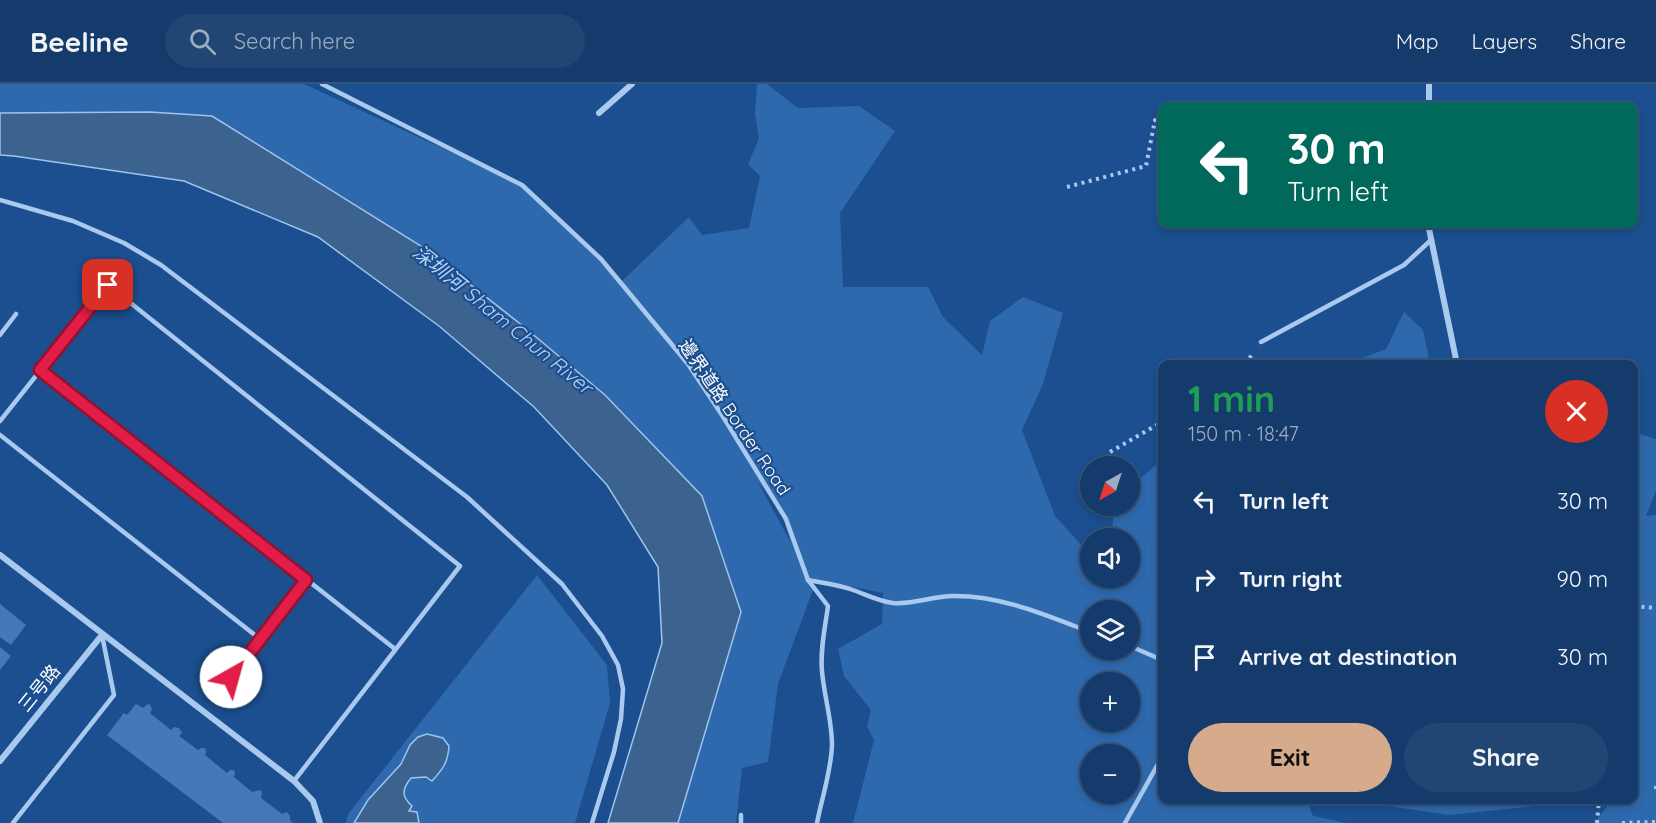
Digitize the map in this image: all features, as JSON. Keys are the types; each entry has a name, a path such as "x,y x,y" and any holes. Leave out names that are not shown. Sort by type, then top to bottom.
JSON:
{"street":[{"path":"599,113 632,84"},
{"path":"1429,84 1429,102"},
{"path":"1429,228 1456,360"},
{"path":"0,555 294,781 314,801 321,823"},
{"name":"三号路","path":"0,761 102,635"}],"lane":[{"name":"邊界道路 Border Road","path":"322,84 522,185 601,259 688,364 748,455 786,519 808,580 828,606 822,669 830,714 832,747 829,776 817,823"},
{"path":"0,200 73,221 124,243 161,265 467,497 561,584 603,636 618,665 623,689 621,720 614,752 592,823"},
{"path":"1261,342 1404,265 1431,240"},
{"path":"0,421 108,285 460,566 294,781"},
{"path":"0,335 16,314"},
{"path":"40,370 395,649"},
{"path":"0,435 260,639"},
{"path":"231,677 306,580"},
{"path":"808,580 852,589 870,598 894,603 950,596 995,600 1035,611 1080,628"},
{"path":"13,823 114,694 102,635"},
{"path":"1140,650 1158,658"},
{"path":"1125,823 1158,764"},
{"path":"741,814 741,823"}],"path":[{"path":"1066,187 1146,166 1155,120 1158,124"},
{"path":"1110,452 1158,424"},
{"path":"1638,606 1656,608"},
{"path":"1597,823 1599,804"},
{"path":"1622,823 1656,822"}],"shaded area":[{"path":"0,84 304,84 522,185 607,266 620,283 689,217 702,235 749,228 760,176 748,164 759,139 755,113 757,84 767,84 798,108 859,106 895,131 840,213 843,287 928,287 943,317 982,355 990,321 1023,297 1063,313 1043,384 1022,430 1055,516 1080,544 1080,588 1140,588 1140,528 1112,528 1113,516 1140,516 1140,479 1158,463 1158,804 1308,804 1313,816 1346,823 853,823 874,740 867,726 871,710 844,676 838,649 882,624 883,593 810,578 814,587 778,684 768,762 742,768 736,823 650,823 713,642 669,494 196,136 0,128","holes":["758,482 781,511 791,543"]},
{"path":"1404,312 1423,330 1429,360 1357,360 1386,349"},
{"path":"1638,433 1656,439 1656,491 1646,516 1656,515 1656,823 1594,823 1609,804 1638,804"},
{"path":"537,575 607,665 610,703 575,823 346,823 348,814"},
{"path":"1374,804 1554,804 1449,815"}],"water":[{"name":"深圳河 Sham Chun River","path":"150,112 212,116 421,246 523,326 605,395 702,496 741,612 678,823 608,823 662,643 658,567 607,485 534,407 439,326 318,237 184,181 0,155 0,113"},
{"path":"427,734 443,738 449,746 444,765 432,781 426,777 411,778 404,789 404,796 412,806 409,811 417,812 419,823 354,823 368,800 401,764 410,745 418,737"}],"building":[{"path":"0,604 26,625 11,645 0,637"},
{"path":"0,647 11,656 0,670"},
{"path":"136,704 143,708 150,705 152,709 150,713 171,730 174,727 179,728 182,733 179,736 198,750 205,748 205,755 227,773 234,770 234,777 252,792 260,790 261,798 282,814 287,812 293,823 223,823 107,735 124,713 127,715"}],"route":[{"path":"108,285 40,370 306,580 231,677"}]}
